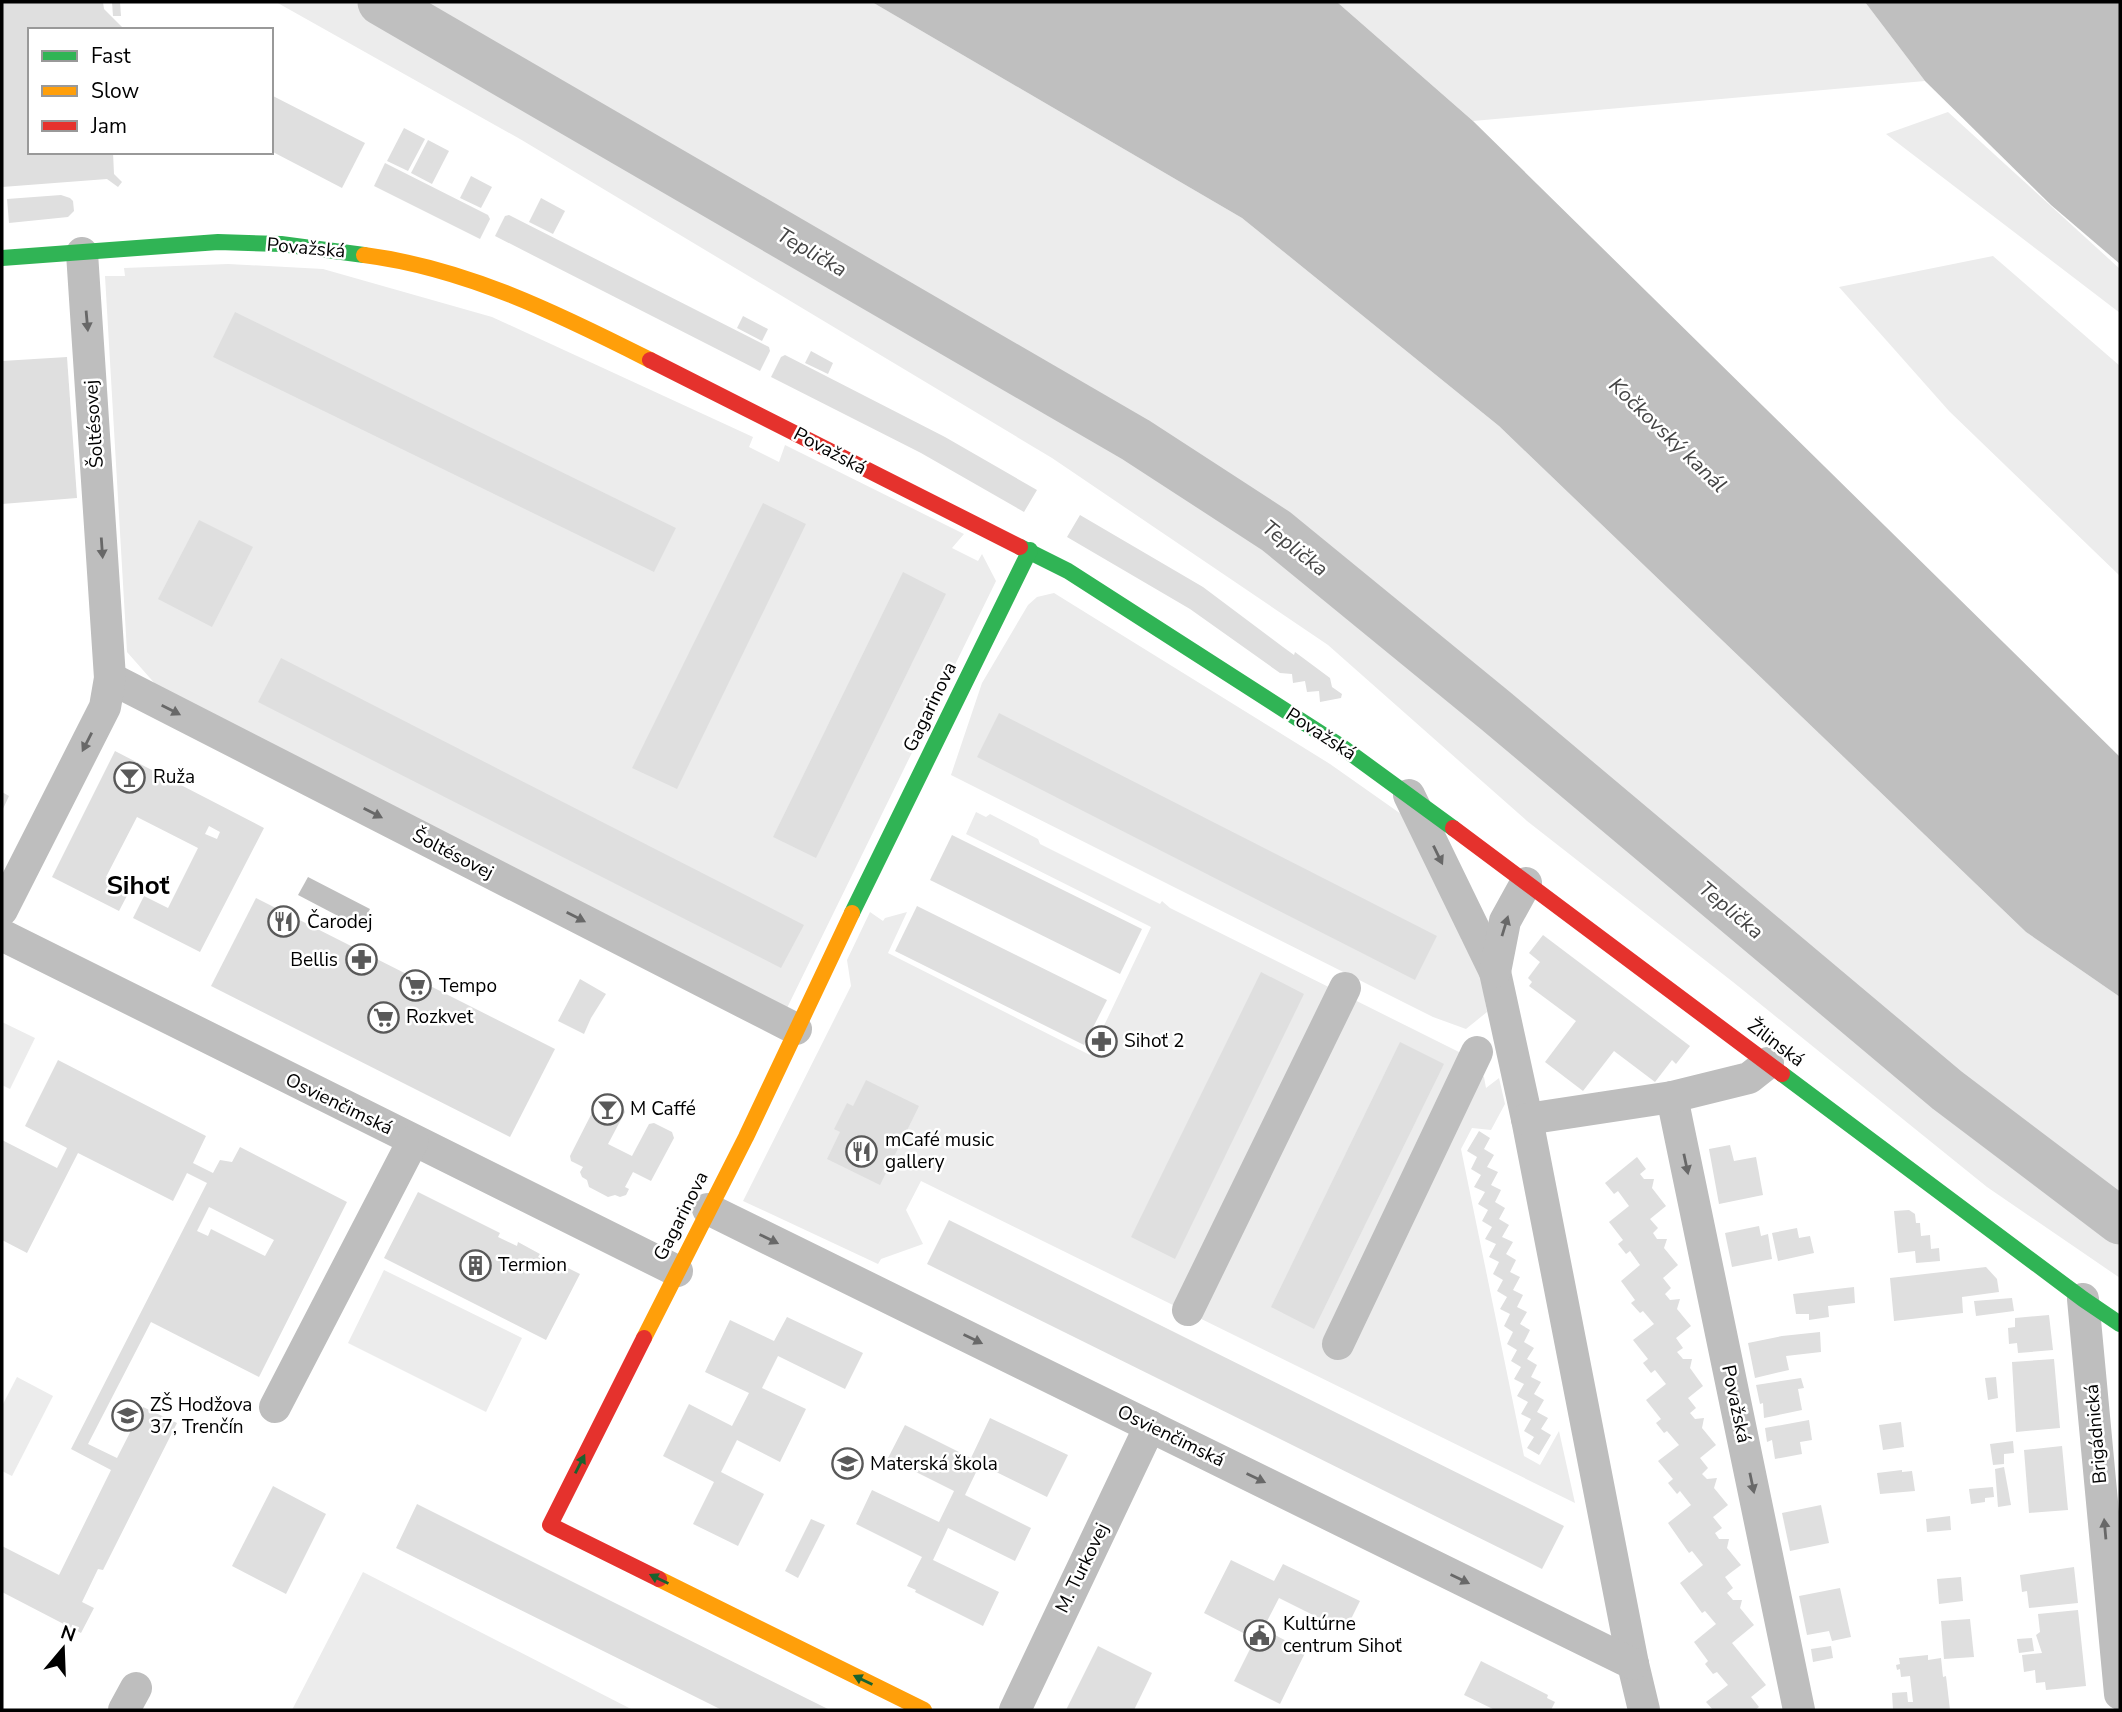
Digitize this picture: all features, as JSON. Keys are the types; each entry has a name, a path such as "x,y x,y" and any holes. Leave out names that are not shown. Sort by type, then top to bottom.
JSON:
{"street":[{"name":"Považská","path":"2,258 218,242 281,244 383,257 469,279 562,316 1031,550 1342,747 1408,793 1495,972 1527,1119 1644,1710"},
{"name":"Šoltésovej","path":"2,910 105,707 110,678 82,253"},
{"name":"Gagarinova","path":"924,1710 550,1525 746,1137 796,1029 1031,550"},
{"name":"Šoltésovej","path":"110,678 796,1029"},
{"name":"Žilinská","path":"1408,793 2120,1324"},
{"name":"Považská","path":"1495,972 1505,921 1526,883"},
{"name":"Osvienčimská","path":"2,935 677,1271"},
{"path":"1188,1310 1345,988"},
{"path":"1338,1344 1477,1052"},
{"path":"1527,1119 1672,1097 1749,1078 1768,1063"},
{"name":"Považská","path":"1672,1097 1800,1710"},
{"path":"275,1407 413,1141"},
{"name":"Osvienčimská","path":"708,1209 1633,1664"},
{"name":"Brigádnická","path":"2083,1299 2120,1694"},
{"name":"M. Turkovej","path":"1014,1710 1150,1426"}],"shaded area":[{"path":"276,2 872,2 1242,218 1499,426 2026,932 2120,997 2120,1278 1987,1187 1733,982 1527,821 1328,645 1052,458 520,139"},
{"path":"1337,2 1865,2 1925,81 1473,121"},
{"path":"1948,112 2120,269 2120,313 1886,134"},
{"path":"1993,256 2120,366 2120,576 1949,411 1839,287"},
{"path":"228,264 323,269 492,317 753,437 749,447 779,462 785,445 964,534 952,548 978,561 982,554 996,581 787,1008 157,686 127,652 105,276 125,276 124,268"},
{"path":"1054,593 1330,764 1401,814 1464,940 1460,939 1476,947 1487,1012 1466,1029 1433,1017 951,775 982,683 1028,605 1037,597"},
{"path":"976,812 986,817 990,814 1038,839 1040,844 1160,904 1162,901 1170,908 1463,1054 1484,1077 1486,1088 1499,1078 1505,1104 1491,1130 1472,1128 1461,1149 1524,1456 1540,1465 1559,1431 1575,1503 921,1181 906,1210 923,1244 881,1259 878,1264 743,1201 851,986 847,960 870,912 883,921 885,918 907,912 888,953 1090,1055 1151,927 966,834"},
{"path":"2,1022 35,1038 10,1089 2,1085"},
{"path":"384,1270 522,1338 486,1412 348,1343"},
{"path":"17,1377 53,1396 12,1476 2,1471 2,1406"},
{"path":"363,1572 633,1710 292,1710"}],"water":[{"name":"Kočkovský kanál","path":"872,2 1337,2 1473,121 2120,757 2120,997 2026,932 1499,426 1242,218"},
{"path":"1865,2 2120,2 2120,264 2051,205 1925,81"},
{"path":"308,877 370,909 361,928 298,895"}],"building":[{"path":"2,2 103,2 104,9 123,28 28,28 28,154 113,154 114,174 122,182 118,187 107,179 2,187"},
{"path":"112,2 120,2 121,16 113,16"},
{"path":"273,96 365,143 342,188 273,152"},
{"path":"404,128 425,139 408,171 387,161"},
{"path":"428,140 449,151 432,184 411,173"},
{"path":"385,163 488,215 490,219 480,239 374,186"},
{"path":"471,176 492,187 481,208 460,198"},
{"path":"61,195 73,201 74,211 68,217 9,223 7,199"},
{"path":"541,198 565,211 553,234 529,222"},
{"path":"509,215 769,347 770,351 760,371 495,236 505,216"},
{"path":"235,312 676,528 654,572 213,357"},
{"path":"743,316 768,329 762,341 737,328"},
{"path":"811,351 833,363 828,374 805,363"},
{"path":"785,355 945,437 1037,490 1024,512 921,453 771,377 781,357"},
{"path":"67,357 77,498 2,504 2,361"},
{"path":"763,503 806,524 677,789 632,768"},
{"path":"1080,515 1203,587 1294,655 1295,652 1330,678 1332,687 1342,694 1341,698 1320,702 1319,691 1307,692 1305,681 1293,683 1292,674 1280,673 1190,609 1067,537"},
{"path":"199,520 253,547 212,627 158,599"},
{"path":"903,572 946,594 816,858 773,837"},
{"path":"281,658 804,925 781,968 258,702"},
{"path":"999,713 1437,936 1415,980 977,757"},
{"path":"115,751 264,828 200,952 133,918 144,896 168,908 198,848 137,817 106,877 130,890 119,911 52,877","holes":["209,826 220,832 217,839 205,834"]},
{"path":"2,792 9,796 2,811"},
{"path":"952,835 1142,929 1120,974 930,880"},
{"name":"Rozkvet","path":"256,898 555,1049 510,1137 211,986"},
{"path":"917,906 1107,1000 1084,1045 895,951"},
{"path":"1543,935 1690,1046 1676,1064 1672,1060 1655,1082 1614,1051 1583,1091 1545,1062 1576,1021 1529,986 1532,982 1528,978 1540,962 1529,953"},
{"path":"1261,972 1304,994 1175,1259 1131,1237"},
{"path":"580,979 606,994 584,1034 558,1021"},
{"path":"1400,1042 1444,1064 1314,1329 1271,1307"},
{"path":"58,1060 206,1136 193,1163 213,1173 220,1160 232,1162 240,1147 347,1202 259,1377 151,1322 88,1444 117,1458 143,1407 177,1423 103,1570 98,1569 82,1602 94,1608 81,1633 2,1592 2,1546 59,1575 111,1470 71,1449 207,1183 187,1173 173,1201 78,1153 27,1253 2,1240 2,1140 57,1168 67,1148 25,1126","holes":["209,1207 274,1240 265,1256 211,1229 208,1236 197,1231"]},
{"path":"866,1080 919,1106 880,1185 827,1159 840,1132 834,1129 847,1103 853,1106"},
{"path":"605,1097 623,1106 625,1112 608,1144 632,1156 649,1124 654,1123 672,1132 674,1138 651,1181 633,1172 625,1187 629,1189 626,1195 620,1197 608,1197 589,1187 580,1172 583,1167 571,1161 570,1156 599,1099"},
{"path":"1479,1131 1490,1138 1484,1149 1494,1155 1487,1167 1498,1172 1491,1185 1501,1190 1495,1202 1505,1208 1499,1219 1509,1225 1502,1237 1513,1242 1506,1254 1516,1260 1510,1272 1520,1277 1513,1290 1523,1295 1517,1307 1527,1312 1520,1324 1530,1330 1524,1342 1534,1348 1527,1359 1537,1365 1531,1377 1541,1382 1534,1394 1544,1400 1537,1412 1548,1418 1541,1429 1551,1435 1539,1455 1527,1448 1534,1437 1524,1431 1531,1419 1521,1414 1528,1402 1517,1396 1524,1384 1514,1379 1521,1367 1511,1361 1517,1350 1507,1344 1513,1332 1504,1326 1510,1314 1500,1309 1507,1297 1497,1291 1503,1280 1493,1274 1499,1262 1489,1257 1496,1244 1485,1239 1492,1227 1482,1221 1488,1210 1478,1204 1485,1192 1474,1187 1481,1175 1471,1169 1477,1157 1467,1151"},
{"path":"1730,1145 1734,1161 1756,1157 1763,1195 1719,1204 1709,1149"},
{"path":"1637,1157 1646,1169 1640,1174 1644,1179 1654,1179 1652,1188 1666,1206 1650,1219 1658,1228 1653,1233 1657,1239 1667,1239 1664,1248 1678,1265 1663,1278 1671,1288 1665,1294 1670,1300 1680,1299 1677,1309 1691,1326 1676,1338 1683,1348 1677,1352 1683,1359 1692,1359 1690,1368 1703,1386 1688,1398 1696,1408 1690,1413 1695,1419 1704,1418 1702,1428 1716,1445 1700,1458 1708,1468 1702,1474 1707,1479 1717,1478 1714,1488 1728,1505 1713,1517 1722,1528 1715,1533 1719,1539 1729,1539 1727,1548 1741,1565 1725,1577 1733,1588 1727,1593 1733,1600 1742,1600 1740,1608 1754,1625 1732,1643 1766,1685 1751,1697 1759,1707 1755,1710 1713,1710 1706,1702 1728,1685 1717,1672 1713,1674 1705,1664 1708,1661 1694,1642 1716,1624 1705,1611 1702,1613 1680,1583 1703,1565 1692,1551 1689,1553 1668,1523 1691,1505 1680,1491 1677,1494 1668,1483 1673,1479 1658,1461 1679,1445 1656,1423 1661,1419 1646,1400 1666,1384 1655,1370 1651,1373 1643,1363 1648,1359 1633,1340 1654,1324 1643,1311 1640,1313 1631,1303 1635,1300 1621,1281 1640,1265 1630,1251 1626,1254 1618,1244 1623,1240 1609,1222 1629,1206 1618,1191 1614,1194 1605,1183"},
{"name":"Termion","path":"418,1192 500,1233 498,1237 517,1246 518,1242 540,1254 538,1257 580,1274 546,1340 384,1258"},
{"path":"1909,1210 1915,1214 1916,1223 1920,1223 1921,1236 1930,1235 1931,1249 1939,1248 1940,1261 1916,1263 1915,1251 1898,1253 1894,1211"},
{"path":"949,1220 1564,1526 1542,1569 927,1264"},
{"path":"1759,1226 1761,1236 1768,1234 1772,1259 1732,1267 1725,1233"},
{"path":"1797,1228 1799,1238 1810,1236 1814,1253 1778,1261 1772,1233"},
{"path":"1986,1267 1997,1279 1999,1292 1962,1297 1963,1313 1894,1321 1890,1278"},
{"path":"1854,1287 1855,1303 1828,1306 1829,1317 1809,1320 1809,1314 1796,1314 1793,1294"},
{"path":"2012,1298 2014,1311 1976,1316 1974,1301"},
{"path":"2049,1315 2053,1350 2018,1353 2017,1343 2009,1344 2008,1328 2015,1327 2015,1318"},
{"path":"787,1317 863,1353 845,1389 778,1356 762,1388 806,1409 780,1462 737,1440 721,1472 764,1494 738,1546 693,1524 714,1482 663,1456 689,1404 732,1426 749,1393 705,1372 730,1320 774,1341"},
{"path":"1820,1332 1821,1352 1786,1356 1789,1370 1755,1378 1748,1343"},
{"path":"2054,1359 2060,1428 2016,1432 2012,1362"},
{"path":"1996,1377 1998,1398 1988,1400 1985,1378"},
{"path":"1801,1378 1804,1388 1798,1389 1802,1410 1764,1418 1763,1403 1760,1404 1756,1385"},
{"path":"990,1418 1068,1455 1047,1497 980,1464 965,1495 1031,1528 1015,1561 948,1528 933,1560 999,1592 983,1626 907,1586 922,1557 856,1524 872,1490 939,1522 954,1491 888,1458 905,1425 971,1458"},
{"path":"1809,1420 1812,1440 1800,1442 1802,1454 1775,1459 1772,1440 1767,1442 1765,1428"},
{"path":"1901,1422 1904,1447 1883,1450 1879,1425"},
{"path":"2013,1441 2014,1453 2004,1454 2004,1464 1993,1465 1990,1444"},
{"path":"2062,1446 2068,1510 2029,1513 2024,1450"},
{"path":"2004,1467 2011,1505 1998,1507 1995,1469"},
{"path":"1912,1471 1915,1491 1880,1494 1877,1473"},
{"path":"273,1486 326,1514 286,1594 232,1566"},
{"path":"1993,1487 1994,1497 1985,1498 1985,1502 1971,1504 1969,1489"},
{"path":"417,1504 830,1710 722,1710 396,1548"},
{"path":"1821,1505 1829,1543 1790,1551 1782,1513"},
{"path":"1950,1516 1951,1530 1927,1532 1926,1519"},
{"path":"811,1519 825,1525 798,1578 785,1571"},
{"name":"Kultúrne centrum Sihoť","path":"1231,1560 1274,1581 1283,1564 1360,1601 1345,1631 1279,1598 1263,1629 1306,1651 1280,1704 1234,1681 1255,1639 1204,1613"},
{"path":"2074,1567 2078,1603 2029,1608 2027,1591 2022,1592 2020,1575"},
{"path":"1961,1577 1963,1601 1939,1604 1937,1579"},
{"path":"1840,1588 1851,1637 1832,1641 1829,1631 1807,1635 1799,1596"},
{"path":"2078,1610 2086,1686 2046,1690 2045,1682 2036,1683 2035,1670 2024,1672 2022,1655 2042,1653 2036,1635 2040,1632 2038,1614"},
{"path":"1970,1619 1974,1657 1944,1659 1941,1621"},
{"path":"2032,1638 2034,1651 2019,1653 2017,1639"},
{"path":"1098,1646 1152,1673 1134,1710 1066,1710"},
{"path":"1831,1646 1833,1658 1813,1662 1811,1649"},
{"path":"1928,1655 1928,1660 1941,1658 1950,1710 1893,1710 1892,1693 1907,1692 1908,1702 1913,1702 1910,1676 1901,1677 1900,1669 1897,1670 1899,1658"},
{"path":"1481,1661 1548,1695 1547,1698 1555,1702 1551,1710 1495,1710 1464,1695"}],"waterway":[{"name":"Teplička","path":"381,2 1136,440 1276,531 1496,711 1947,1090 2120,1221"}],"traffic: fast":[{"path":"2,258 218,242 281,244 364,255"},
{"path":"1020,547 1068,571 1342,747 1453,828"},
{"path":"852,913 1030,550"},
{"path":"1782,1074 2120,1324"}],"traffic: slow":[{"path":"364,255 439,270 511,295 650,360"},
{"path":"644,1338 746,1137 852,913"},
{"path":"659,1579 924,1710"}],"traffic: jam":[{"path":"650,360 1020,547"},
{"path":"1453,828 1782,1074"},
{"path":"644,1338 550,1525 659,1579"}],"place":[{"name":"Ruža","path":"130,777"},
{"name":"Čarodej","path":"284,922"},
{"name":"Bellis","path":"361,960"},
{"name":"Tempo","path":"416,986"},
{"name":"Rozkvet","path":"383,1017"},
{"name":"Sihoť 2","path":"1101,1041"},
{"name":"M Caffé","path":"607,1109"},
{"name":"mCafé music gallery","path":"862,1151"},
{"name":"Termion","path":"475,1265"},
{"name":"ZŠ Hodžova 37, Trenčín","path":"127,1416"},
{"name":"Materská škola","path":"847,1464"},
{"name":"Kultúrne centrum Sihoť","path":"1260,1635"}],"district":[{"name":"Sihoť","path":"138,885"}]}
